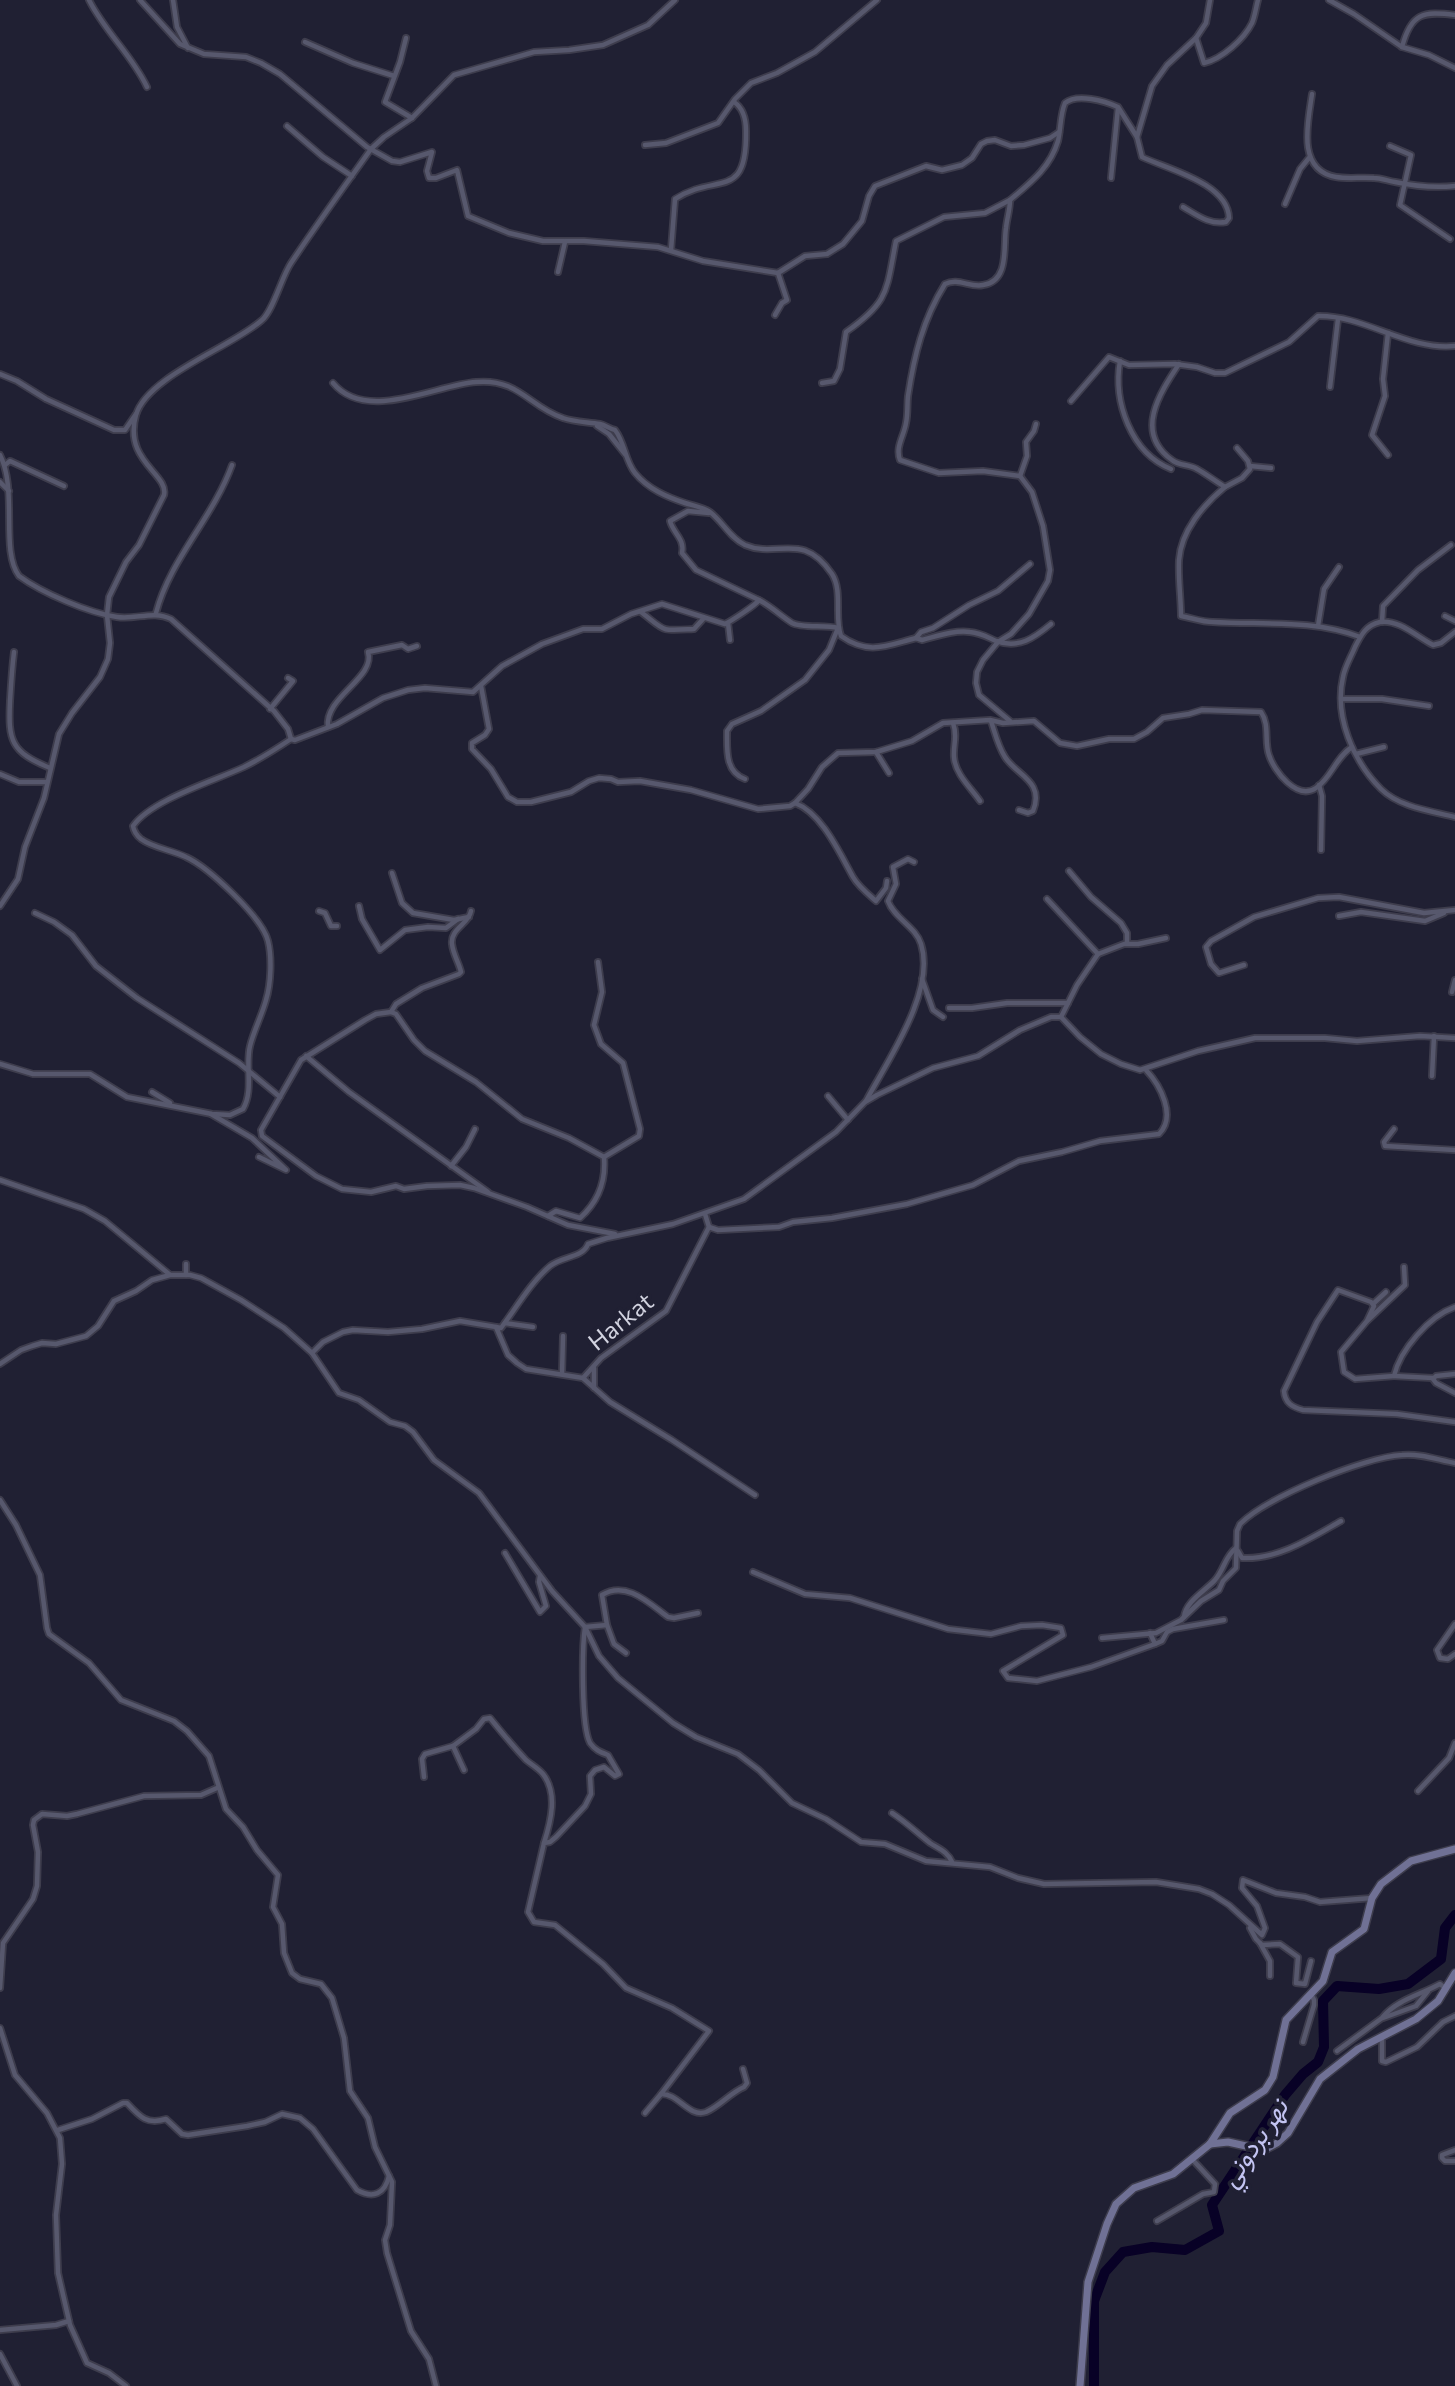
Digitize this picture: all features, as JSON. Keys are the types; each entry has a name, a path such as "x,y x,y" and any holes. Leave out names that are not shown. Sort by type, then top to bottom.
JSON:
{"street":[{"path":"89,0 138,68 147,87"},
{"path":"140,0 174,39 189,49 204,54 246,57 261,63 280,74 371,149 396,162 432,152 427,175 429,178 436,178 457,170 468,216 481,224 543,241 628,244 671,250 703,261 778,273 805,256 827,254 843,244 862,221 869,195 875,186 926,166 942,170 962,165 987,141 1024,145 1050,138 1059,132"},
{"path":"173,0 177,27 189,49"},
{"path":"0,374 97,424 114,430 125,430 147,398 167,380 263,319 289,265 371,149 412,118 454,75 534,52 603,45 648,25 675,0"},
{"path":"645,145 666,143 718,123 751,83 777,73 815,52 877,0"},
{"path":"1137,137 1152,86 1167,65 1196,38 1206,23 1210,0"},
{"path":"1196,38 1204,63 1212,62 1245,34 1253,22 1258,0"},
{"path":"1329,0 1402,47 1429,55 1455,68"},
{"path":"1402,47 1405,35 1415,19 1430,12 1455,15"},
{"path":"406,38 385,102 412,118"},
{"path":"305,42 354,63 394,76"},
{"path":"1312,94 1307,134 1309,158 1323,173 1332,177 1374,177 1442,188 1455,186"},
{"path":"821,383 834,381 840,369 846,332 872,314 885,295 896,241 944,216 985,213 1010,200 1043,170 1055,148 1063,108 1072,98 1079,97 1118,107 1137,137 1142,157 1161,163 1209,188 1225,203 1229,218 1226,222 1219,223 1197,217 1183,207"},
{"path":"671,250 674,199 700,188 735,179 740,172 746,144 746,123 734,102"},
{"path":"1111,178 1118,107"},
{"path":"286,126 323,158 352,176"},
{"path":"1390,146 1410,155 1400,205 1450,239"},
{"path":"1285,204 1300,169 1309,158"},
{"path":"1010,200 1004,260 1000,271 989,284 981,286 948,282 927,319 916,352 906,425 898,453 903,461 939,473 983,471 1020,476 1038,506 1049,570 1045,588 1029,614 1011,634 998,642 979,667 976,683 979,695 1010,722"},
{"path":"558,272 565,242"},
{"path":"775,315 787,300 778,273"},
{"path":"1072,401 1109,357 1129,365 1179,364 1225,373 1289,342 1315,317 1359,323 1429,346 1455,345"},
{"path":"1330,387 1338,319"},
{"path":"1388,333 1383,379 1385,396 1372,435 1388,455"},
{"path":"1120,362 1121,401 1131,431 1140,448 1149,457 1171,469"},
{"path":"1179,364 1153,413 1154,439 1173,461 1196,468 1225,487"},
{"path":"333,383 346,394 386,402 470,382 490,382 520,391 546,410 566,420 615,430 635,474 650,487 711,513 729,533 747,545 765,548 795,547 814,556 834,576 841,636 874,649 916,638 921,632 933,628 969,605 998,591 1030,565"},
{"path":"0,906 18,879 25,847 44,798 62,729 105,668 110,643 107,615 113,589 126,562 143,538 165,490 135,447 132,433 136,414"},
{"path":"1020,476 1027,456 1027,442 1036,424"},
{"path":"1237,447 1250,466"},
{"path":"0,455 5,465 9,492 11,542 17,574 22,579 68,602 107,615 135,618 156,614 179,624 270,709 288,729 291,739"},
{"path":"5,465 10,461 64,486"},
{"path":"156,614 165,586 212,509 232,465"},
{"path":"1250,466 1246,475 1225,487 1204,506 1182,544 1179,564 1181,616 1214,622 1318,625 1360,637"},
{"path":"1250,466 1271,468"},
{"path":"0,482 9,492"},
{"path":"711,513 688,511 670,521 681,540 682,553 696,570 759,600 794,624 838,628"},
{"path":"1382,622 1383,606 1418,570 1451,545"},
{"path":"1318,625 1324,589 1339,567"},
{"path":"0,1064 33,1074 90,1074 127,1097 210,1113 230,1115 243,1109 247,1099 249,1070 246,1064 250,1045 269,986 268,942 265,932 208,870 189,858 141,839 133,827 136,822 177,796 246,766 291,739 295,740 328,727 370,704 408,690 425,688 470,692 502,666 542,643 583,629 601,629 631,614 666,604 721,624 755,606 759,600"},
{"path":"641,612 657,628 666,631 694,629 704,618"},
{"path":"1445,616 1455,621"},
{"path":"728,622 730,640"},
{"path":"1455,632 1441,643 1433,645 1397,625 1382,622 1370,626 1360,637 1345,671 1341,699 1352,747 1376,783 1387,794 1420,808 1455,817"},
{"path":"916,638 922,640 963,631 985,635 998,642 1028,642 1051,624"},
{"path":"745,779 736,776 732,770 727,731 732,724 761,711 805,680 829,650 838,628"},
{"path":"328,727 327,718 332,709 368,664 368,652 402,645 408,649 417,646"},
{"path":"14,652 9,714 11,737 16,746 32,760 50,768"},
{"path":"270,709 293,681 288,678"},
{"path":"481,685 489,729 471,746 491,769 503,792 512,801 523,803 571,792 600,778 618,782 640,781 691,790 758,809 790,806 838,753 876,752 912,741 943,723 1034,721 1060,743 1077,746 1109,740 1132,740 1147,732 1163,718 1202,710 1261,712 1266,720 1268,754 1280,773 1300,790 1312,790 1319,785 1344,752 1352,747"},
{"path":"1341,699 1382,699 1429,706"},
{"path":"990,720 1007,760 1025,775 1035,796 1033,811 1028,813 1019,810"},
{"path":"953,723 957,733 954,755 956,764 972,793 981,801"},
{"path":"1356,754 1384,747"},
{"path":"876,752 889,773"},
{"path":"0,774 19,782 47,782"},
{"path":"1319,785 1322,796 1321,850"},
{"path":"795,803 814,816 837,847 855,880 876,901 886,888 887,881"},
{"path":"312,1353 323,1342 353,1330 388,1332 436,1327 460,1321 501,1328 552,1264 586,1250 588,1244 705,1214 751,1195 836,1132 865,1102 918,1000 923,952 920,940 890,908 888,901 896,884 893,867 908,859 914,862"},
{"path":"1069,871 1091,897 1121,923 1127,933 1127,943"},
{"path":"392,873 399,896 407,909 413,913 458,919"},
{"path":"1244,965 1219,973 1211,964 1206,947 1211,941 1244,922 1318,898 1339,897 1412,911 1445,913"},
{"path":"1047,899 1098,954"},
{"path":"359,906 362,919 380,950 405,930 446,928 471,914 453,934 452,943 461,972 422,988 396,1004 391,1012"},
{"path":"1339,916 1361,912 1426,921 1455,910"},
{"path":"319,911 325,913 331,926 337,926"},
{"path":"35,914 54,922 72,935 96,966 137,998 249,1070 281,1097"},
{"path":"1061,1017 1098,954 1127,943 1144,943 1166,938"},
{"path":"598,962 602,992 594,1026 601,1044 623,1063 640,1129 639,1136 604,1157"},
{"path":"921,978 933,1010 943,1017"},
{"path":"1452,992 1455,980"},
{"path":"949,1008 1007,1003 1068,1003"},
{"path":"604,1157 569,1138 522,1119 487,1090 425,1051 414,1040 397,1014 391,1012 376,1014 306,1056 293,1071 261,1129 262,1136 303,1167 335,1186 352,1191 372,1192 396,1186 404,1189 427,1185 460,1185 491,1194 568,1225 619,1235"},
{"path":"865,1102 921,1073 978,1056 1020,1030 1051,1017 1061,1017 1105,1057 1121,1065 1146,1070 1198,1051 1255,1038 1357,1041 1434,1036 1455,1038"},
{"path":"1432,1076 1434,1036"},
{"path":"306,1056 349,1092 491,1194"},
{"path":"705,1214 709,1227 718,1230 779,1227 793,1222 832,1218 906,1204 973,1185 1019,1161 1100,1141 1159,1134 1164,1127 1166,1110 1158,1084 1146,1070"},
{"path":"152,1092 178,1106"},
{"path":"828,1096 848,1120"},
{"path":"210,1113 252,1138 286,1170 259,1157"},
{"path":"452,1166 475,1129"},
{"path":"1394,1129 1384,1142 1385,1146 1455,1150"},
{"path":"548,1216 559,1212 580,1218 587,1211 602,1186 604,1157"},
{"path":"0,1180 84,1209 105,1221 170,1275"},
{"name":"Harkat","path":"583,1378 601,1358 666,1311 709,1227"},
{"path":"186,1264 186,1275"},
{"path":"1404,1267 1405,1285 1367,1321 1341,1352 1344,1372 1355,1380 1394,1376 1433,1378 1455,1374"},
{"path":"0,1364 20,1350 32,1346 42,1343 56,1345 86,1336 98,1326 114,1301 136,1292 148,1282 170,1275 201,1278 284,1328 312,1353 339,1393 359,1400 390,1422 405,1426 413,1432 434,1460 479,1493 513,1541 584,1627 605,1663 653,1709 696,1737 738,1754 759,1770 792,1803 827,1819 861,1842 885,1844 926,1860 990,1867 1044,1884 1156,1882 1185,1886 1212,1894 1259,1934 1264,1934 1265,1928 1257,1906 1242,1888 1241,1884 1245,1880 1276,1893 1320,1902 1372,1898"},
{"path":"1373,1304 1342,1290 1336,1292 1297,1359 1284,1397 1290,1405 1303,1410 1397,1414 1455,1422"},
{"path":"1367,1321 1373,1304 1386,1292"},
{"path":"1394,1376 1397,1364 1419,1336 1437,1318 1455,1307"},
{"path":"504,1323 533,1327"},
{"path":"496,1327 509,1355 526,1369 583,1378 610,1402 755,1495"},
{"path":"562,1374 563,1336"},
{"path":"594,1368 594,1388"},
{"path":"1433,1378 1436,1383 1455,1394"},
{"path":"1102,1638 1156,1633 1184,1618 1201,1601 1219,1590 1223,1581 1236,1568 1237,1531 1244,1520 1281,1497 1354,1467 1391,1456 1408,1454 1455,1463"},
{"path":"0,1500 16,1525 40,1575 47,1628 50,1633 89,1663 121,1700 174,1721 187,1731 209,1756 214,1767 217,1788 228,1812 243,1827 257,1850 278,1875 273,1907 282,1924 287,1964 292,1973 300,1979 321,1984 332,1998 344,2038 349,2091 368,2118 375,2147 393,2188 385,2247 411,2331 429,2359 436,2386"},
{"path":"1237,1549 1242,1558 1256,1559 1296,1546 1341,1521"},
{"path":"1184,1618 1185,1609 1217,1578 1227,1558 1237,1549"},
{"path":"505,1553 540,1612 546,1606 539,1582 541,1575"},
{"path":"753,1572 805,1594 850,1598 948,1629 991,1634 1021,1626 1060,1628 1063,1635 1003,1671 1008,1678 1037,1681 1091,1667 1155,1644 1173,1629 1224,1619"},
{"path":"626,1653 614,1644 607,1625 602,1595 613,1591 628,1591 668,1617 698,1613"},
{"path":"1455,1624 1437,1650 1440,1658 1448,1659 1455,1654"},
{"path":"584,1627 607,1625"},
{"path":"544,1843 556,1837 585,1806 591,1794 589,1780 593,1772 604,1767 615,1776 619,1774 608,1755 595,1750 588,1737 582,1683 584,1627"},
{"path":"1150,1633 1155,1644"},
{"path":"425,1777 422,1759 425,1754 453,1746 477,1729 484,1720 491,1718 548,1781 552,1797 550,1817 528,1907 531,1919 555,1926 603,1964 626,1988 672,2008 709,2031 645,2113"},
{"path":"1418,1791 1449,1758 1455,1743"},
{"path":"453,1746 464,1770"},
{"path":"0,1988 3,1943 33,1899 37,1886 38,1853 33,1825 35,1819 42,1814 77,1814 144,1796 201,1795 217,1788"},
{"path":"892,1813 933,1845 945,1851 952,1862"},
{"path":"1080,2386 1088,2282 1113,2210 1134,2188 1169,2176 1192,2159 1210,2144 1230,2113 1268,2087 1273,2077 1286,2020 1322,1981 1332,1952 1364,1929 1372,1898 1384,1881 1405,1864 1455,1849"},
{"path":"1247,1922 1270,1961 1270,1976"},
{"path":"1259,1942 1267,1945 1280,1944 1298,1957 1296,1983 1305,1984 1311,1961"},
{"path":"1210,2144 1228,2142 1259,2150 1270,2148 1288,2133 1320,2079 1350,2055 1382,2035 1416,2019 1438,2001 1455,1973"},
{"path":"1382,2018 1397,2004 1440,1984 1445,1988"},
{"path":"1337,2051 1382,2018 1416,2006 1430,1990"},
{"path":"1303,2042 1314,2005 1310,1993"},
{"path":"1382,2035 1381,2057 1382,2061 1386,2062 1417,2047 1443,2022 1455,2016"},
{"path":"0,2028 16,2075 58,2130 62,2152 56,2215 58,2273 69,2321 85,2361 109,2373 126,2386"},
{"path":"661,2094 668,2094 696,2113 704,2113 744,2087 747,2083 743,2069"},
{"path":"58,2130 92,2119 127,2103 143,2120 157,2122 166,2119 182,2134 188,2135 256,2124 282,2114 300,2118 313,2129 357,2190 374,2195 381,2192 387,2186 389,2175"},
{"path":"1455,2150 1442,2155 1444,2161 1455,2161"},
{"path":"1157,2221 1203,2194 1214,2192 1215,2184 1192,2159"},
{"path":"0,2330 56,2325 69,2321"},
{"path":"0,2354 17,2386"}],"waterway":[{"name":"نهر بردوني","path":"1094,2386 1094,2301 1105,2272 1123,2252 1152,2247 1185,2250 1219,2231 1212,2205 1285,2095 1303,2074 1318,2062 1324,2047 1323,2001 1337,1986 1379,1989 1408,1984 1441,1959 1445,1928 1455,1915"}]}
